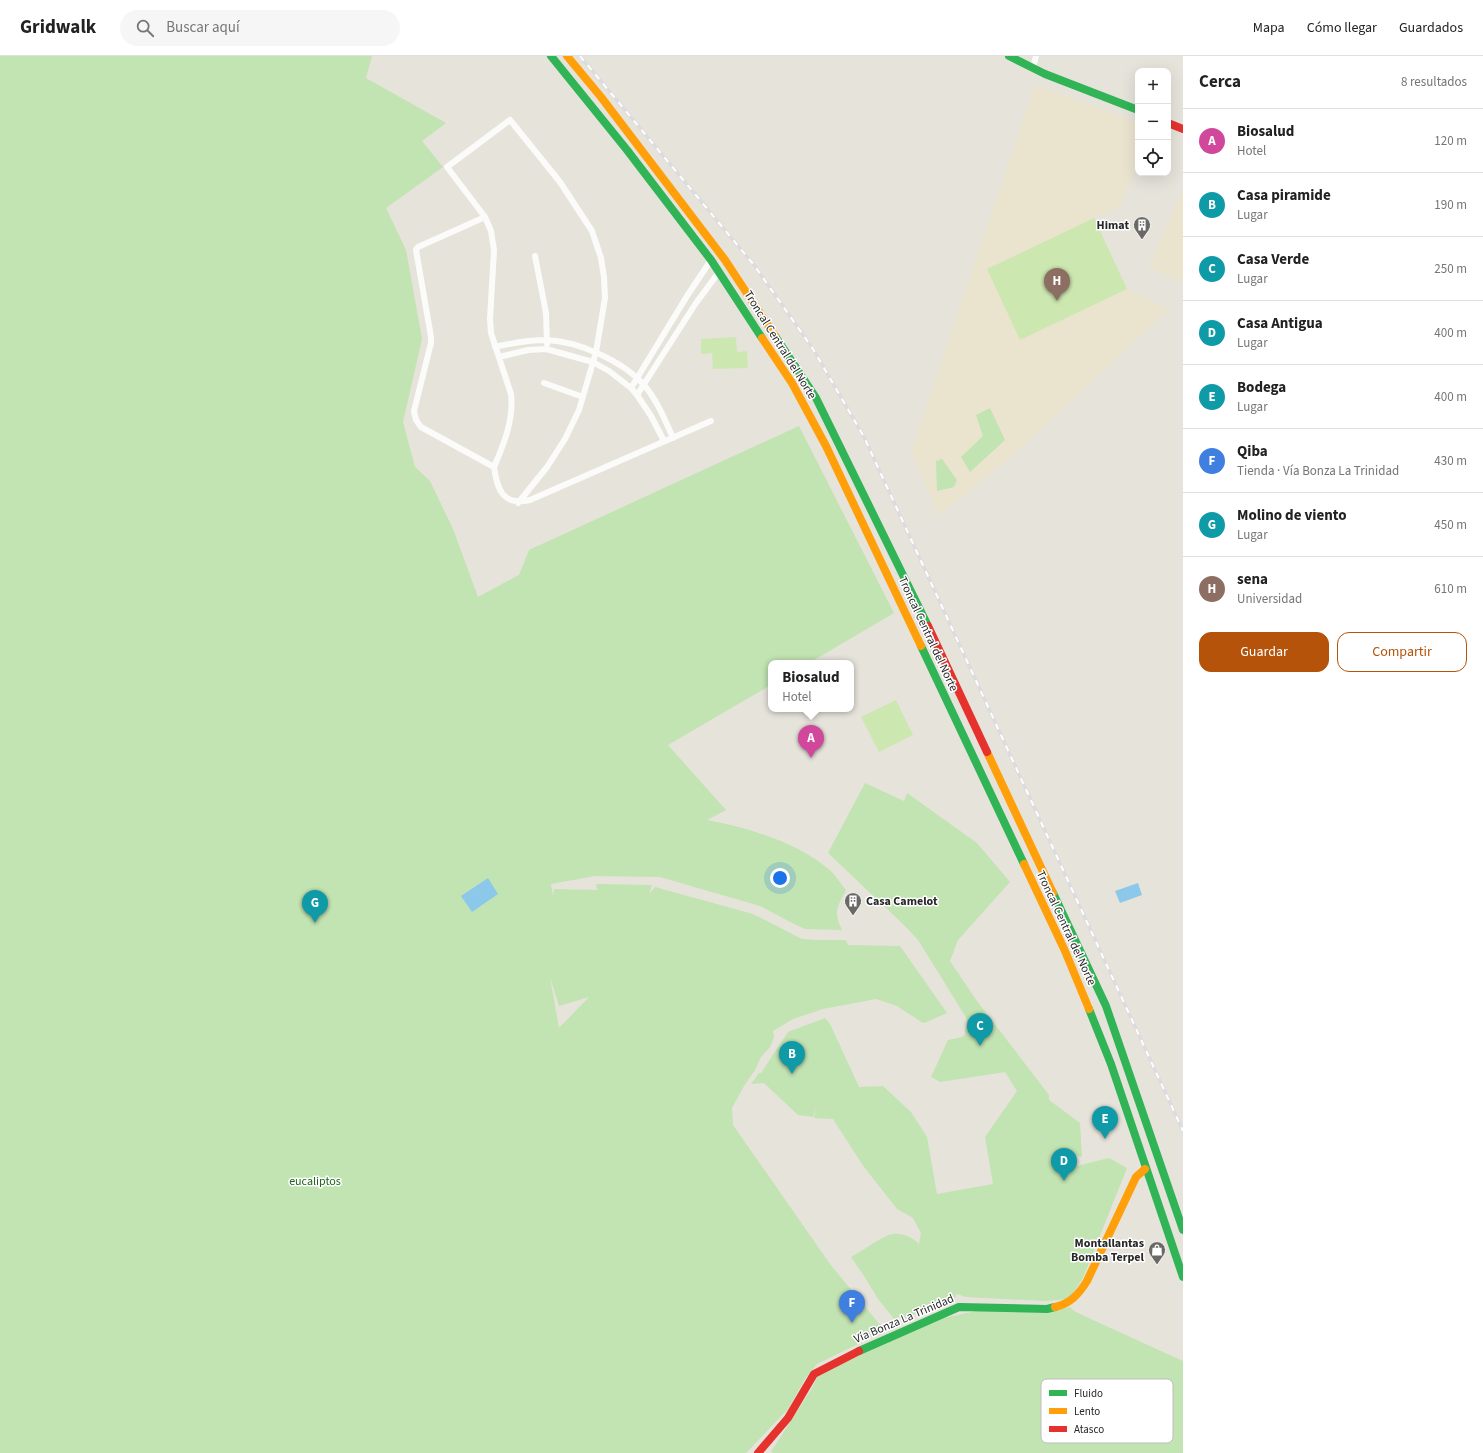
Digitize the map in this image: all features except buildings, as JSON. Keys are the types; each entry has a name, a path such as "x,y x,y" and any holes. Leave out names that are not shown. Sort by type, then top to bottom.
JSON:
{"main road":[{"name":"Troncal Central del Norte","path":"551,56 627,150 711,260 792,383 826,446 1065,951 1111,1064 1183,1277"},
{"name":"Troncal Central del Norte","path":"567,56 601,97 725,260 816,398 917,603 1106,1006 1183,1230"},
{"path":"1009,56 1045,74 1135,109"},
{"path":"1171,123 1183,129"},
{"name":"Vía Bonza La Trinidad","path":"758,1453 788,1418 814,1374 843,1358 959,1307 1048,1309 1061,1306 1073,1299 1087,1281 1136,1177 1145,1168"}],"street":[{"path":"1033,68 1036,56"},
{"path":"518,503 547,468 565,439 579,410 596,352 605,298 601,258 592,231 560,182 510,120 447,167 485,217 491,231 494,250 490,319 491,334 511,394 512,403 504,443 494,467 498,486 502,493 509,500 518,503 530,500 711,421"},
{"path":"485,217 418,247 416,250 431,343 414,411 416,420 421,427 494,467"},
{"path":"536,256 546,313 546,349"},
{"path":"631,388 711,260"},
{"path":"637,395 696,303 719,272"},
{"path":"670,324 678,330"},
{"path":"495,347 522,341 547,340 570,344 596,352 618,364 644,385 661,411 673,438"},
{"path":"499,357 528,350 546,349 593,362 609,371 631,388 651,416 664,441"},
{"path":"544,383 583,397"}],"shaded area":[{"path":"1035,85 1135,122 1135,169 1120,206 1094,218 1127,289 1169,309 1019,450 939,516 911,452"},
{"path":"1183,192 1183,276 1180,282 1149,267 1178,199"}],"green space":[{"name":"eucaliptos","path":"0,56 372,56 366,78 446,123 422,141 443,167 386,208 406,250 422,339 403,422 415,467 430,481 453,529 478,597 519,575 529,550 799,426 894,613 814,660 768,660 768,687 668,745 726,810 707,820 754,831 785,843 814,858 832,872 846,890 837,910 839,924 842,930 805,929 760,906 660,877 595,876 551,884 553,896 554,889 597,890 596,884 652,885 649,894 655,887 753,914 802,939 846,940 848,945 900,946 947,1013 923,1023 897,1006 876,999 823,1009 793,1019 773,1031 774,1037 770,1047 761,1057 755,1070 732,1108 733,1125 830,1264 885,1331 817,1364 805,1379 788,1409 746,1453 0,1453","holes":["550,977 559,1006 589,997 559,1028"]},
{"path":"1094,218 1127,289 1020,340 987,269"},
{"path":"736,337 737,352 747,351 748,368 713,369 712,353 701,354 701,339"},
{"path":"990,408 1005,440 970,472 961,457 983,436 976,415"},
{"path":"942,459 957,480 954,487 937,491 936,461"},
{"path":"896,700 913,735 879,752 861,717"},
{"path":"865,783 904,801 907,793 977,843 1010,882 958,940 950,961 977,1001 1049,1095 1049,1100 1080,1123 1082,1157 1060,1152 1063,1163 1073,1167 1109,1158 1127,1168 1083,1278 1069,1299 1045,1301 966,1297 957,1294 953,1300 945,1301 904,1319 899,1317 894,1319 878,1299 851,1257 879,1240 893,1234 908,1236 919,1244 921,1233 913,1218 897,1209 864,1167 833,1119 814,1118 816,1108 813,1117 798,1115 764,1083 751,1084 759,1073 761,1073 788,1032 825,1018 830,1024 859,1087 883,1086 911,1112 927,1137 937,1194 993,1184 985,1137 1017,1091 1005,1072 940,1082 931,1077 948,1040 962,1037 965,1034 967,1019 918,940 828,853"},
{"path":"1070,1307 1074,1311 1183,1361 1183,1453 771,1452 812,1388 819,1373 935,1320 981,1310 1047,1313"}],"water":[{"path":"488,878 498,894 472,912 461,896"},
{"path":"1138,883 1142,895 1120,903 1115,891"}],"railway":[{"path":"580,56 754,265 813,349 864,437 1183,1131"}],"traffic: fast":[{"path":"551,56 627,150 711,260 762,338"},
{"path":"1009,56 1045,74 1135,109"},
{"path":"775,336 816,398 928,626"},
{"path":"921,646 1024,864"},
{"path":"1053,893 1106,1006 1183,1230"},
{"path":"1089,1009 1111,1064 1183,1277"},
{"path":"859,1351 959,1307 1047,1309 1055,1307"}],"traffic: slow":[{"path":"567,56 601,97 725,260 775,336"},
{"path":"762,338 792,383 826,446 921,646"},
{"path":"987,752 1053,893"},
{"path":"1024,864 1065,951 1089,1009"},
{"path":"1055,1307 1070,1301 1084,1286 1136,1177 1145,1169"}],"traffic: jam":[{"path":"1171,124 1183,129"},
{"path":"928,626 987,752"},
{"path":"758,1453 788,1418 814,1374 859,1351"}],"place":[{"name":"Himat","path":"1142,240"},
{"name":"sena","path":"1057,301"},
{"name":"Biosalud","path":"811,758"},
{"name":"Casa Camelot","path":"853,916"},
{"name":"Molino de viento","path":"315,923"},
{"name":"Casa Verde","path":"980,1046"},
{"name":"Casa piramide","path":"792,1074"},
{"name":"Bodega","path":"1105,1139"},
{"name":"Casa Antigua","path":"1064,1181"},
{"name":"Montallantas Bomba Terpel","path":"1157,1265"},
{"name":"Qiba","path":"852,1323"}]}
